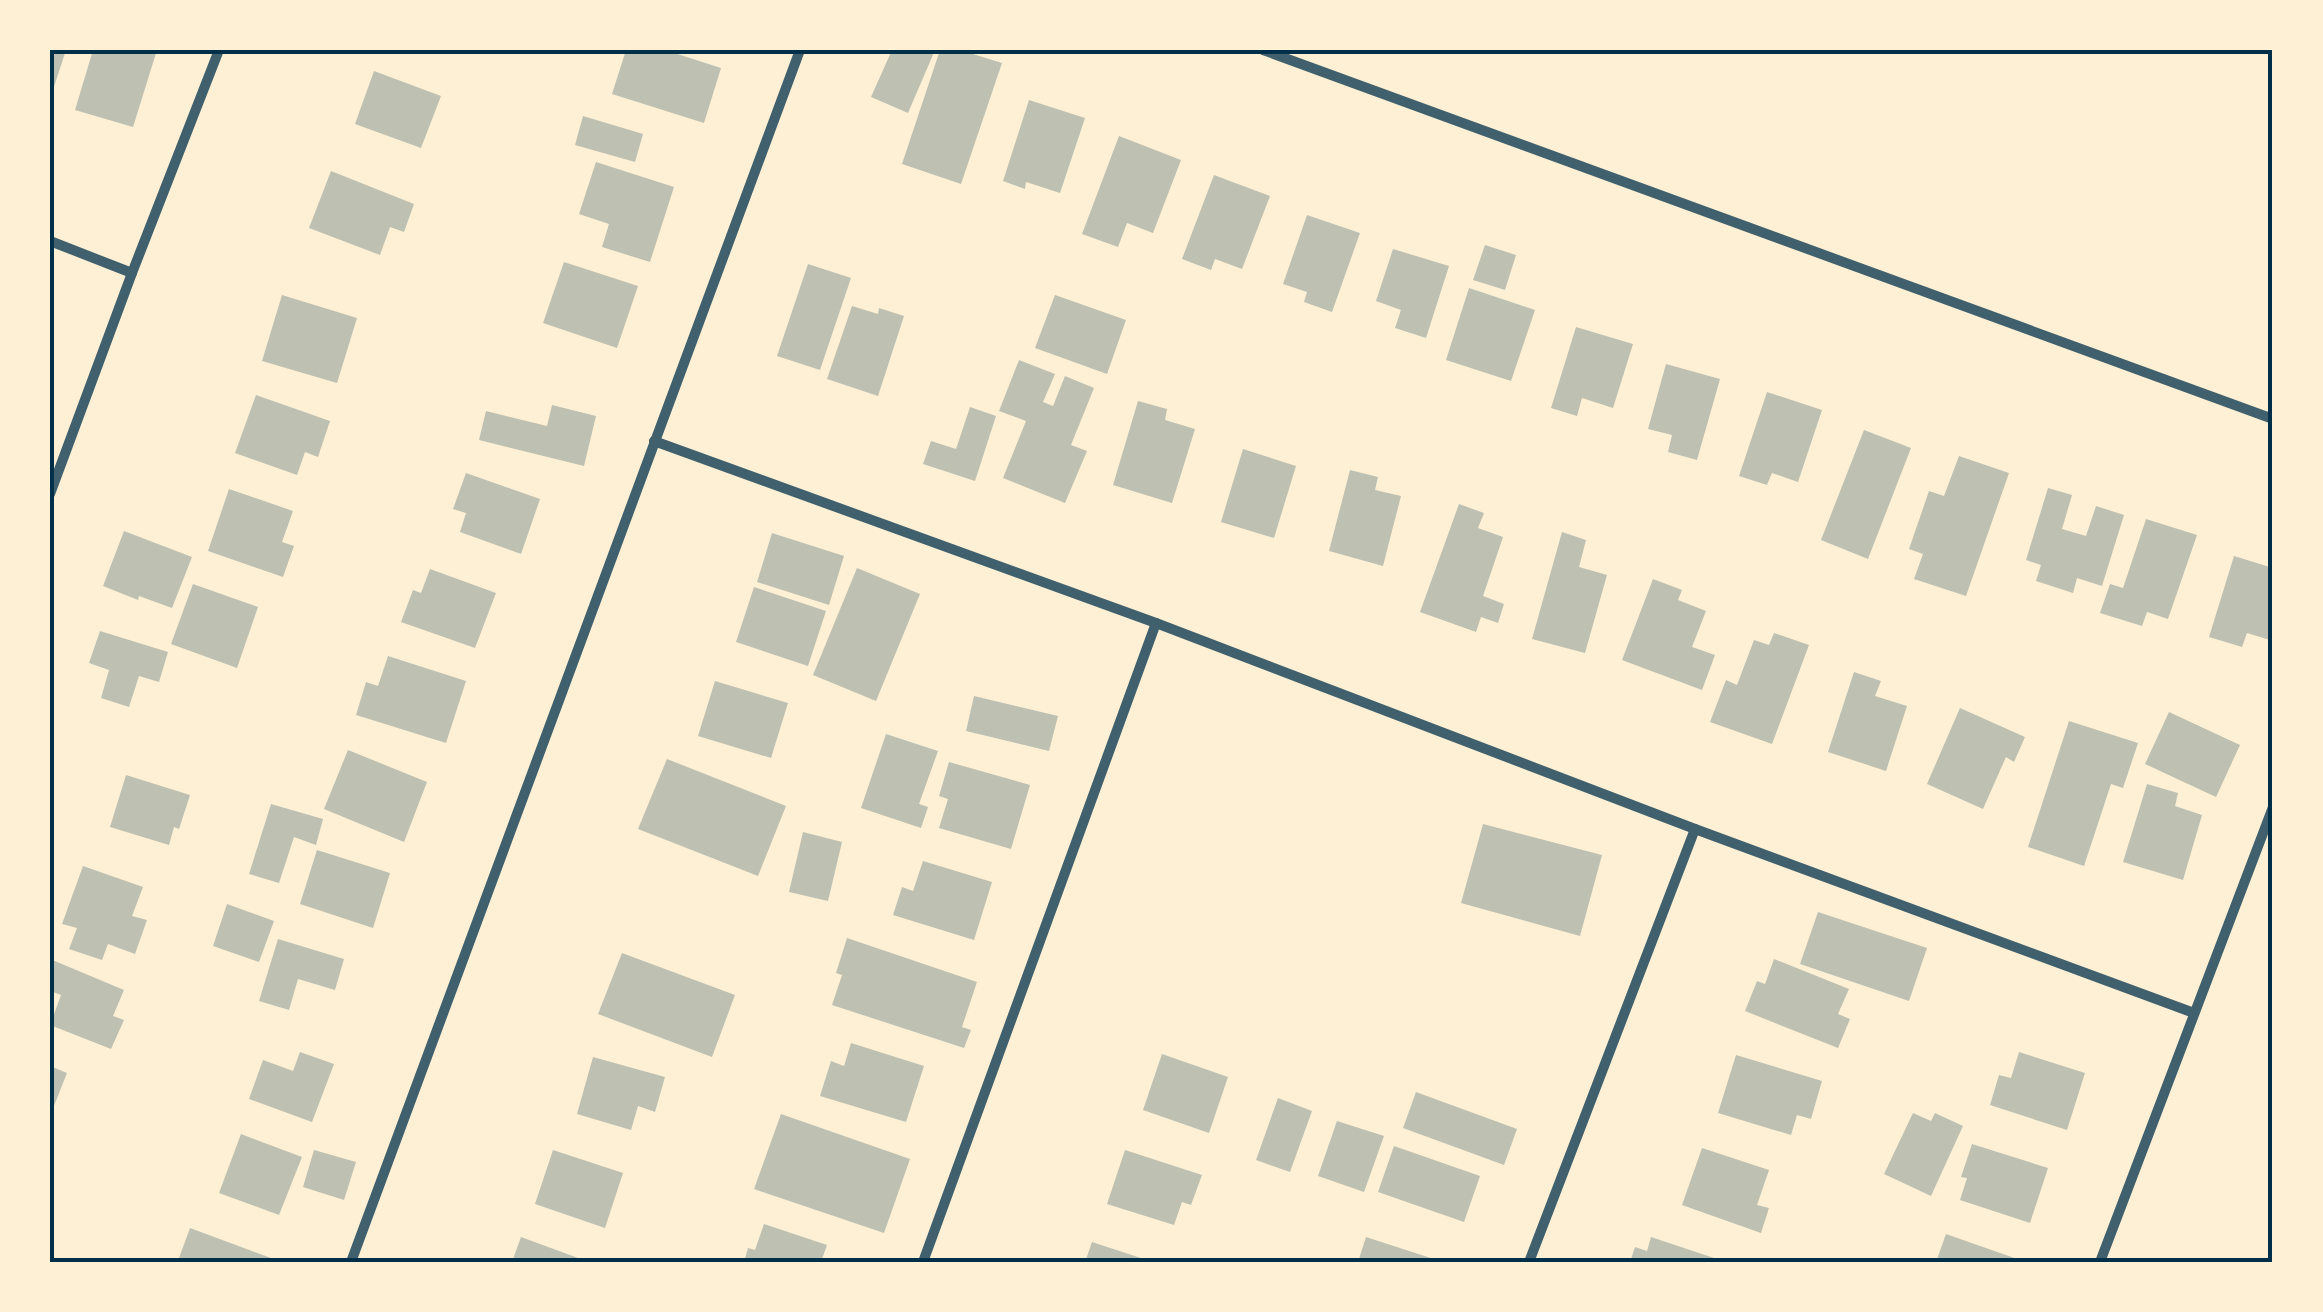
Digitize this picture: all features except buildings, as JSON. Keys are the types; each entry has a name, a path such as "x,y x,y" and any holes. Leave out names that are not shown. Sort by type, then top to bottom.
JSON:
{"street":[{"path":"50,494 219,50"},
{"path":"351,1262 800,50"},
{"path":"1263,50 2273,420"},
{"path":"50,240 132,272"},
{"path":"654,441 1156,624 1694,829 2194,1013"},
{"path":"923,1262 1156,624"},
{"path":"2100,1262 2273,806"},
{"path":"1530,1262 1694,829"}]}
